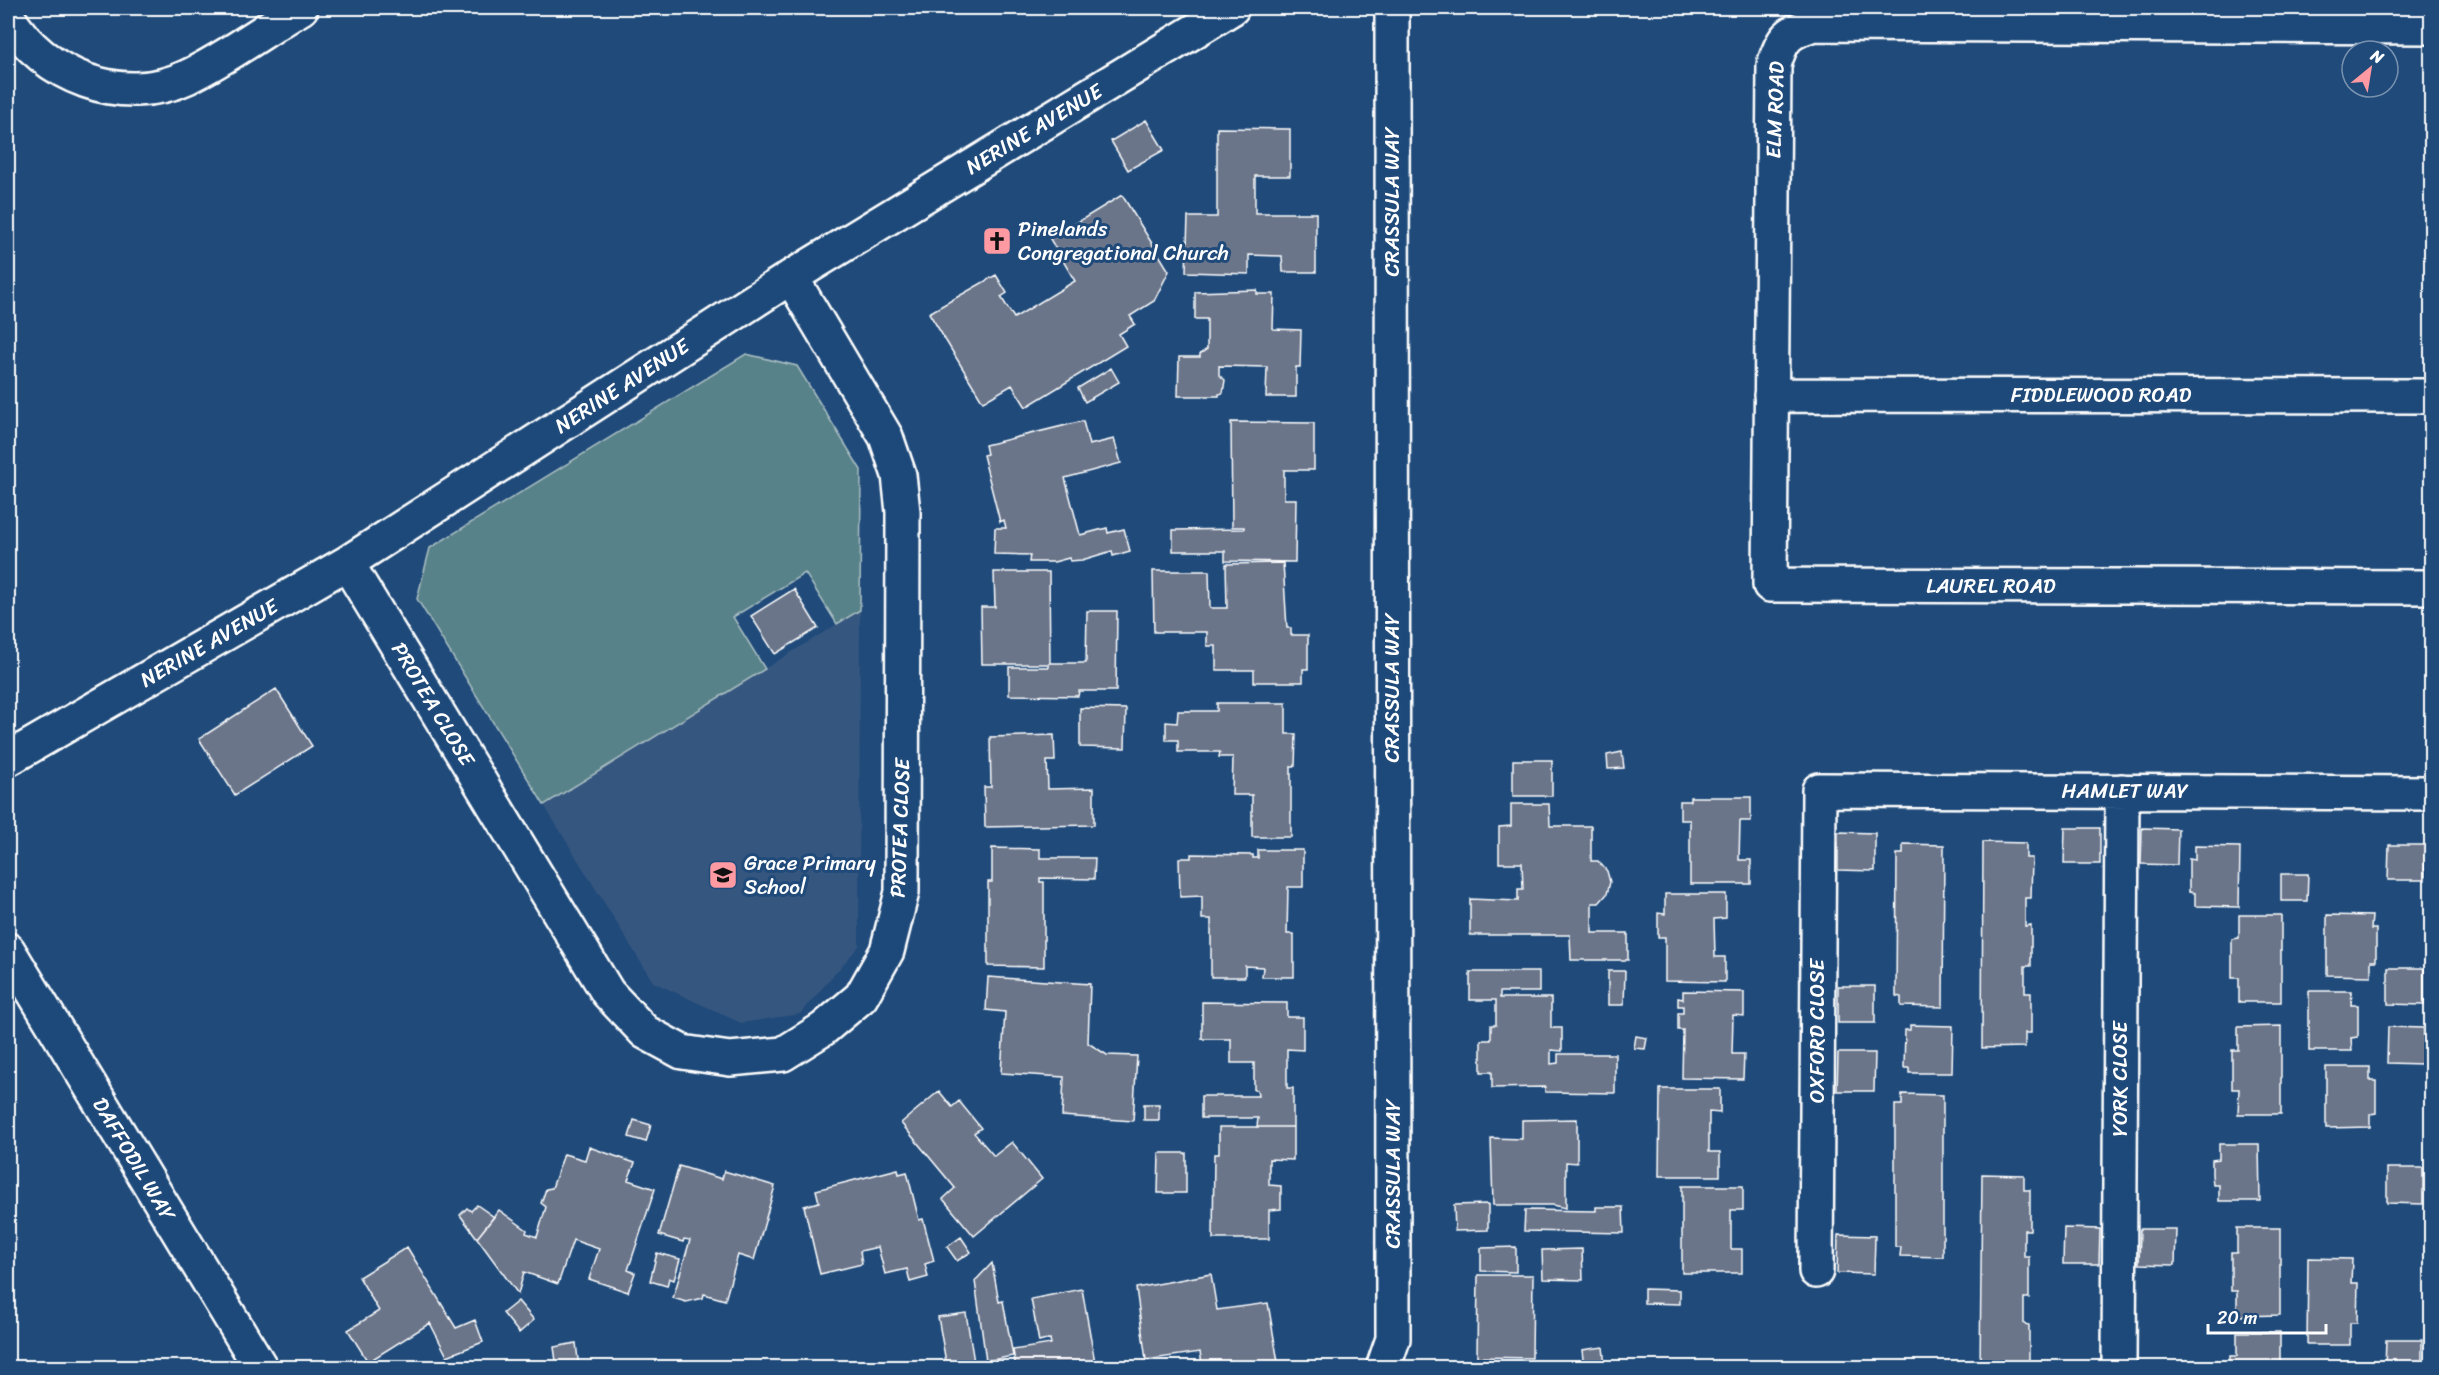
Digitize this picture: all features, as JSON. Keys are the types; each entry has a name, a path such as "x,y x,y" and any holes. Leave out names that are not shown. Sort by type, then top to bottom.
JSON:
{"street":[{"path":"8,17 16,31 54,67 94,85 143,89 186,78 301,8"},
{"name":"NERINE AVENUE","path":"8,759 347,563 791,277 1232,8"},
{"name":"CRASSULA WAY","path":"1383,1368 1393,1339 1392,8"},
{"name":"ELM ROAD","path":"1771,380 1774,65 1780,45 1795,30 1815,24 2432,27"},
{"name":"PROTEA CLOSE","path":"347,563 608,993 645,1032 682,1052 730,1059 783,1054 823,1029 861,998 887,951 902,892 903,512 899,475 886,437 791,277"},
{"name":"FIDDLEWOOD ROAD","path":"1771,380 2432,396"},
{"name":"LAUREL ROAD","path":"1771,380 1770,585 2432,587"},
{"name":"HAMLET WAY","path":"1819,790 2432,792"},
{"name":"OXFORD CLOSE","path":"1816,1271 1819,790"},
{"name":"YORK CLOSE","path":"2119,1368 2121,791"},
{"name":"DAFFODIL WAY","path":"8,950 261,1368"}],"shaded area":[{"name":"Grace Primary School","path":"860,610 859,946 800,1014 741,1023 653,982 544,805"}],"green space":[{"path":"746,354 797,366 861,470 860,610 837,624 805,573 733,617 765,669 544,805 417,599 430,548"}],"building":[{"path":"1146,120 1164,150 1128,170 1111,141"},
{"path":"1217,128 1290,129 1290,176 1255,176 1255,213 1316,213 1316,272 1283,272 1282,256 1249,255 1249,274 1186,272 1188,217 1217,217"},
{"path":"1122,195 1169,271 1154,301 1130,316 1135,324 1119,334 1126,346 1026,407 1012,385 983,402 929,313 996,275 1007,293 1001,297 1014,318 1075,281 1050,239"},
{"path":"1257,290 1257,294 1274,294 1273,329 1301,330 1300,367 1296,367 1296,397 1266,397 1267,367 1219,366 1219,375 1225,380 1223,393 1219,396 1178,396 1179,357 1200,357 1200,354 1207,349 1207,319 1195,319 1195,292"},
{"path":"1111,368 1119,382 1085,402 1078,388"},
{"path":"1083,421 1089,445 1114,439 1121,463 1065,478 1080,535 1107,528 1108,533 1124,529 1130,551 1113,556 1112,551 1082,560 1070,561 1069,558 1054,562 1029,562 1030,555 994,554 995,528 1006,528 1004,520 1000,522 983,455 987,454 985,445"},
{"path":"1231,422 1314,423 1314,470 1284,470 1284,499 1296,499 1295,562 1225,561 1225,551 1173,551 1173,530 1244,529 1244,527 1232,527"},
{"path":"1283,563 1287,628 1291,628 1291,635 1308,635 1308,669 1303,669 1303,682 1254,682 1254,670 1216,670 1216,646 1207,646 1207,632 1154,632 1153,571 1209,571 1210,608 1227,608 1226,564"},
{"path":"994,572 1049,572 1050,663 1086,663 1087,611 1117,611 1116,691 1079,691 1078,696 1009,695 1009,667 1049,667 1049,664 982,664 981,607 995,607"},
{"path":"794,589 818,628 775,654 751,616"},
{"path":"276,689 312,746 235,795 199,739"},
{"path":"1217,703 1286,703 1286,734 1296,734 1295,766 1291,766 1291,837 1252,837 1252,795 1232,795 1233,757 1219,757 1220,752 1178,752 1178,740 1166,740 1166,722 1177,723 1178,711 1217,711"},
{"path":"1080,708 1126,709 1125,748 1080,747"},
{"path":"1054,735 1055,761 1047,761 1048,789 1094,788 1094,825 985,827 984,787 991,787 990,737"},
{"path":"1622,752 1624,768 1608,769 1607,755"},
{"path":"1513,760 1552,760 1552,796 1513,796"},
{"path":"1690,797 1751,797 1751,821 1740,821 1739,860 1751,860 1751,884 1690,884 1690,820 1680,820 1680,801 1690,801"},
{"path":"1511,804 1549,804 1550,826 1591,826 1591,861 1598,861 1607,871 1610,882 1607,894 1599,903 1592,903 1592,933 1628,933 1628,960 1571,960 1570,935 1470,935 1470,899 1518,901 1518,889 1523,889 1522,863 1499,863 1499,827 1511,826"},
{"path":"2065,828 2100,828 2100,864 2064,864"},
{"path":"2142,828 2178,829 2177,865 2141,864"},
{"path":"1838,832 1875,833 1875,871 1838,870"},
{"path":"1983,842 2026,843 2026,858 2032,858 2031,898 2025,898 2025,926 2031,925 2031,966 2025,966 2025,993 2031,993 2031,1033 2025,1033 2025,1047 1982,1048"},
{"path":"1903,844 1944,845 1943,1007 1901,1006 1901,997 1896,996 1897,854 1903,854"},
{"path":"2389,845 2425,845 2425,880 2388,880"},
{"path":"2195,846 2240,847 2239,907 2195,906 2195,893 2189,892 2189,859 2195,860"},
{"path":"992,848 1040,849 1040,858 1095,858 1094,879 1040,878 1040,882 1044,882 1044,967 988,966 988,882 992,882"},
{"path":"1258,850 1303,850 1303,887 1288,887 1287,934 1294,934 1294,977 1262,977 1263,967 1245,966 1245,977 1211,977 1211,919 1202,919 1202,896 1180,897 1179,858 1191,858 1191,854 1253,855 1253,858 1258,858"},
{"path":"2281,874 2308,874 2307,901 2281,901"},
{"path":"1665,894 1726,894 1726,918 1714,919 1715,957 1725,957 1725,982 1665,981 1665,937 1658,937 1658,913 1665,914"},
{"path":"2239,915 2281,915 2281,1002 2239,1002 2239,978 2232,978 2232,939 2239,938"},
{"path":"2327,915 2372,916 2371,929 2376,929 2376,961 2371,961 2371,976 2327,975"},
{"path":"2388,968 2424,968 2424,1005 2388,1004"},
{"path":"1608,971 1625,971 1624,1005 1608,1005"},
{"path":"1470,972 1539,972 1539,992 1500,992 1500,998 1551,998 1551,1028 1562,1028 1562,1051 1551,1050 1551,1064 1558,1063 1558,1054 1615,1054 1615,1093 1545,1092 1545,1087 1492,1088 1492,1072 1481,1072 1481,1040 1491,1040 1491,1025 1496,1025 1496,1000 1470,1000"},
{"path":"988,977 1090,984 1088,1043 1107,1055 1137,1056 1133,1121 1062,1116 1064,1077 1001,1073 1005,1012 986,1010"},
{"path":"1838,986 1875,986 1875,1023 1838,1023"},
{"path":"1683,991 1744,992 1744,1016 1733,1015 1732,1054 1744,1054 1743,1079 1682,1078 1683,1030 1678,1030 1678,1013 1683,1013 1683,1006 1678,1006 1678,998 1683,999"},
{"path":"2309,991 2352,991 2351,1005 2358,1005 2358,1037 2351,1038 2352,1051 2309,1051"},
{"path":"1202,1002 1287,1003 1287,1017 1303,1017 1303,1050 1287,1049 1287,1088 1293,1088 1293,1127 1257,1127 1258,1118 1201,1118 1201,1096 1258,1096 1257,1090 1254,1090 1254,1063 1231,1063 1231,1039 1202,1039"},
{"path":"1910,1025 1953,1026 1952,1073 1909,1073 1909,1068 1904,1068 1905,1030 1910,1030"},
{"path":"2281,1026 2281,1114 2238,1114 2239,1089 2232,1089 2232,1050 2238,1050 2238,1027"},
{"path":"2388,1027 2424,1028 2423,1064 2387,1063"},
{"path":"1636,1036 1647,1038 1645,1049 1634,1048"},
{"path":"1838,1053 1875,1053 1874,1091 1837,1091"},
{"path":"2326,1067 2370,1067 2370,1081 2376,1081 2376,1113 2370,1114 2370,1127 2326,1128"},
{"path":"1660,1089 1720,1089 1720,1113 1709,1112 1709,1152 1720,1152 1720,1176 1659,1176"},
{"path":"939,1091 952,1107 959,1101 981,1128 974,1133 994,1156 1012,1142 1042,1179 974,1236 943,1199 955,1188 901,1123"},
{"path":"1902,1094 1943,1095 1943,1257 1900,1256 1901,1247 1895,1247 1895,1105 1902,1105"},
{"path":"1144,1104 1159,1104 1159,1120 1144,1120"},
{"path":"1577,1119 1577,1163 1566,1162 1566,1208 1553,1205 1493,1205 1491,1138 1522,1139 1522,1120"},
{"path":"634,1120 651,1125 646,1142 629,1137"},
{"path":"1219,1127 1293,1127 1293,1160 1269,1159 1269,1185 1281,1186 1281,1209 1269,1210 1269,1239 1213,1239 1214,1154 1219,1154"},
{"path":"2219,1144 2259,1144 2260,1201 2219,1201 2219,1185 2213,1185 2212,1160 2219,1159"},
{"path":"589,1147 635,1163 628,1180 655,1189 628,1270 635,1273 628,1292 589,1279 599,1249 573,1240 558,1284 524,1272 518,1294 477,1238 499,1210 527,1230 526,1233 537,1237 546,1207 541,1203 546,1189 552,1188 564,1154 585,1160"},
{"path":"1159,1153 1186,1153 1186,1193 1158,1193"},
{"path":"679,1166 722,1179 724,1171 775,1186 754,1260 738,1255 725,1300 704,1294 703,1298 686,1302 673,1298 690,1240 684,1239 683,1242 659,1235"},
{"path":"2387,1168 2423,1168 2423,1204 2387,1203"},
{"path":"898,1169 899,1174 907,1172 919,1220 923,1219 934,1261 925,1264 928,1277 910,1282 907,1269 885,1274 878,1247 860,1251 862,1264 820,1274 804,1206 819,1202 816,1190"},
{"path":"1982,1174 2024,1175 2024,1190 2030,1190 2030,1230 2024,1230 2024,1257 2029,1257 2029,1298 2024,1298 2024,1324 2029,1325 2029,1365 2023,1365 2023,1368 1980,1368"},
{"path":"1682,1186 1743,1186 1743,1210 1731,1210 1731,1249 1742,1249 1742,1273 1682,1273"},
{"path":"1488,1204 1488,1230 1455,1231 1454,1205"},
{"path":"477,1205 494,1217 477,1238 460,1215 467,1208 471,1211"},
{"path":"1596,1207 1623,1207 1624,1233 1524,1231 1525,1210 1596,1211"},
{"path":"2064,1228 2100,1229 2099,1264 2063,1264"},
{"path":"2237,1228 2280,1228 2280,1315 2237,1316 2237,1291 2231,1291 2231,1253 2237,1253"},
{"path":"2140,1229 2176,1229 2175,1265 2139,1264"},
{"path":"1838,1235 1875,1236 1874,1274 1837,1273"},
{"path":"961,1237 971,1252 957,1261 947,1247"},
{"path":"407,1247 456,1328 475,1320 483,1342 447,1356 430,1323 368,1362 348,1330 379,1311 359,1277"},
{"path":"1516,1247 1516,1272 1481,1271 1481,1248"},
{"path":"1582,1249 1583,1280 1543,1279 1542,1250"},
{"path":"657,1253 680,1259 674,1280 669,1278 667,1286 650,1281"},
{"path":"2308,1258 2352,1259 2351,1283 2358,1283 2357,1323 2350,1323 2350,1345 2307,1345"},
{"path":"992,1263 999,1302 1003,1301 1013,1356 986,1361 975,1281"},
{"path":"1211,1274 1217,1310 1268,1303 1279,1368 1203,1368 1200,1352 1146,1360 1136,1288"},
{"path":"1478,1275 1533,1275 1532,1358 1477,1357"},
{"path":"1082,1289 1096,1368 1016,1368 1013,1350 1051,1344 1050,1339 1039,1342 1031,1299"},
{"path":"1644,1289 1680,1290 1680,1304 1644,1303"},
{"path":"518,1301 534,1320 519,1333 503,1313"},
{"path":"966,1313 975,1368 947,1368 938,1317"},
{"path":"2237,1332 2280,1332 2280,1368 2230,1368 2230,1356 2237,1356"},
{"path":"2386,1340 2422,1340 2422,1368 2385,1368"},
{"path":"576,1343 579,1368 557,1368 554,1347"},
{"path":"1603,1347 1605,1365 1584,1368 1582,1350"},
{"path":"2307,1365 2350,1365 2350,1368 2307,1368"}],"place":[{"name":"Pinelands Congregational Church","path":"997,241"},
{"name":"Grace Primary School","path":"723,875"}]}
